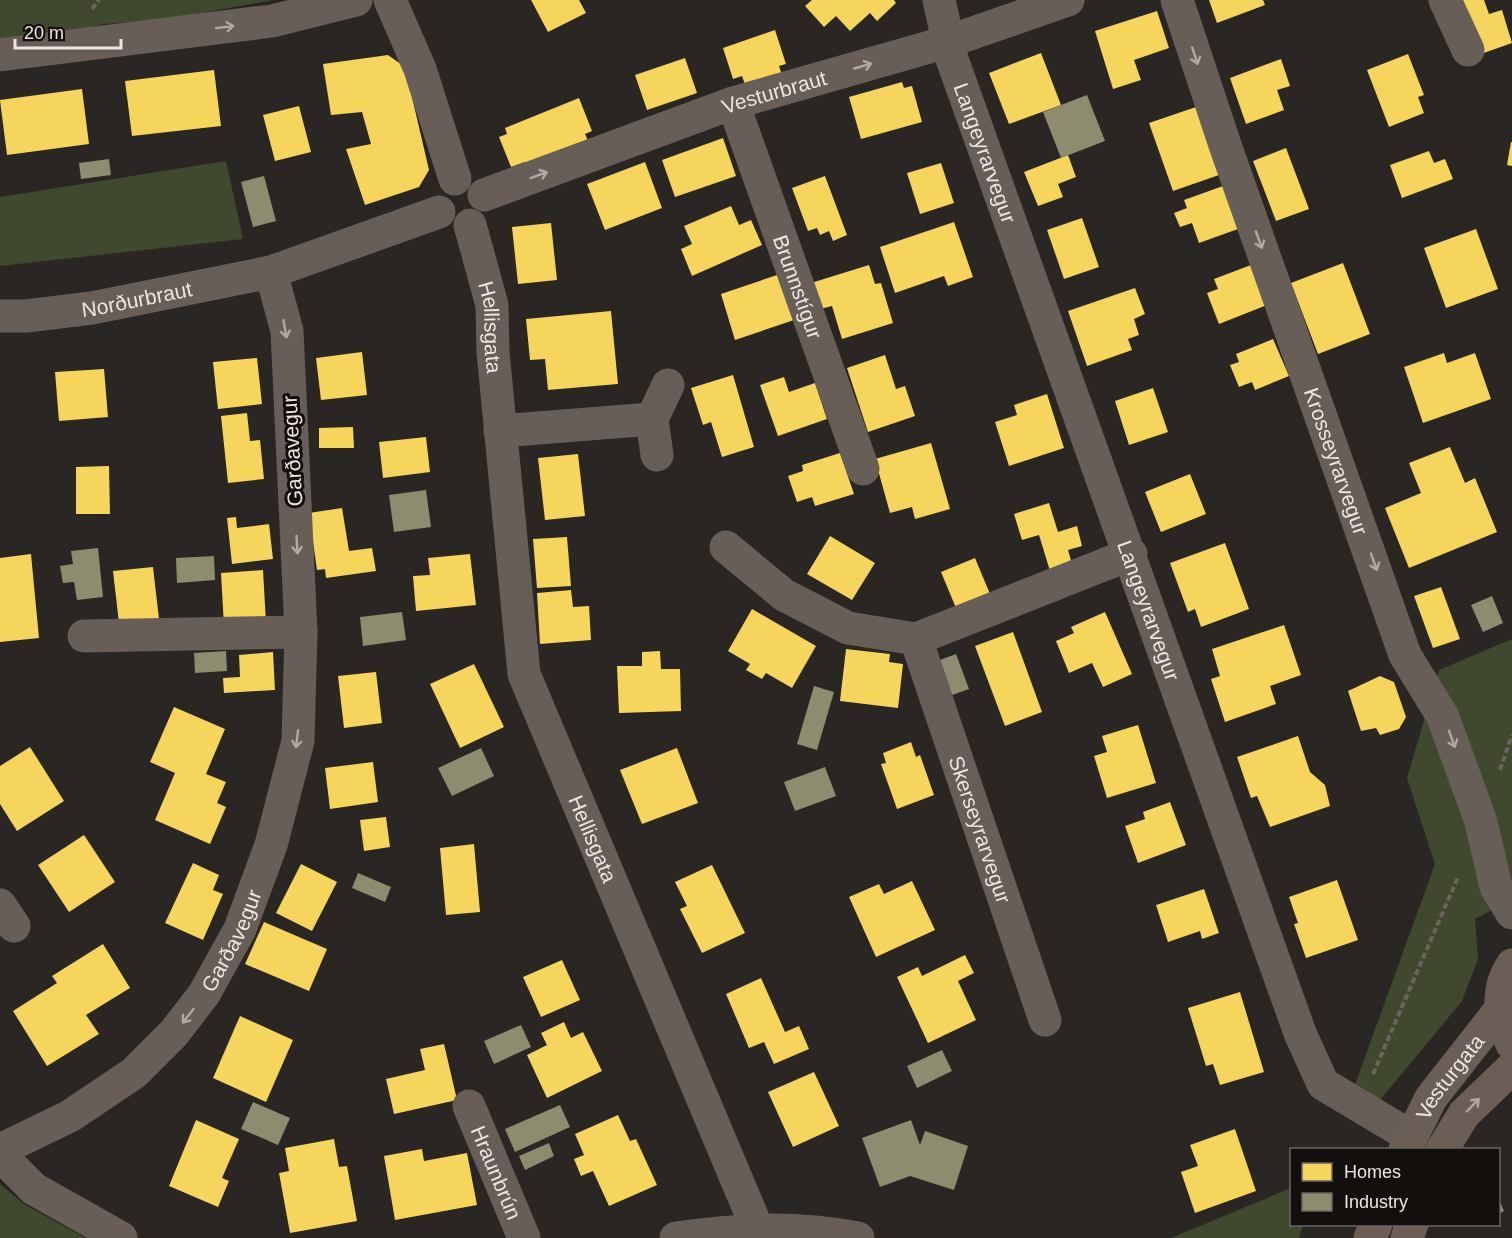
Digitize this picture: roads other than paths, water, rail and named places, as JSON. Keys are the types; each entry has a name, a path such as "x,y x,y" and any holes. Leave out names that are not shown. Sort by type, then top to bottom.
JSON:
{"main road":[{"path":"1512,965 1501,991 1500,1010 1512,1044"},
{"name":"Vesturgata","path":"1408,1142 1431,1098 1500,1010"},
{"name":"Vesturgata","path":"1443,1148 1464,1114 1512,1068"}],"street":[{"path":"0,55 272,21 356,0"},
{"path":"390,0 420,69 455,180"},
{"name":"Langeyrarvegur","path":"939,0 947,42 1300,1033 1323,1084 1360,1105 1408,1142"},
{"name":"Vesturbraut","path":"484,195 733,103 947,42 1068,0"},
{"name":"Krosseyrarvegur","path":"1177,0 1225,145 1405,655 1443,717 1481,822 1496,887 1512,913"},
{"path":"1445,0 1468,50"},
{"name":"Brunnstígur","path":"733,103 863,469"},
{"path":"455,180 473,182 484,195 483,213 470,225 451,225 439,212 437,202 440,191 446,183 455,180"},
{"path":"271,272 439,212"},
{"name":"Hellisgata","path":"470,225 492,305 500,431 524,674 757,1228"},
{"name":"Norðurbraut","path":"0,316 26,316 92,308 271,272"},
{"name":"Garðavegur","path":"0,1150 70,1116 134,1073 174,1033 204,994 240,929 271,845 298,741 301,632 286,331 271,272"},
{"path":"657,455 652,419 669,385"},
{"path":"500,431 652,419"},
{"path":"726,547 784,595 848,628 916,639 1131,554"},
{"path":"84,636 301,632"},
{"name":"Skerseyrarvegur","path":"916,639 1045,1020"},
{"name":"Hraunbrún","path":"469,1106 524,1238"},
{"path":"0,1155 34,1189 121,1238"},
{"path":"676,1238 757,1228 794,1229 858,1238"}]}
